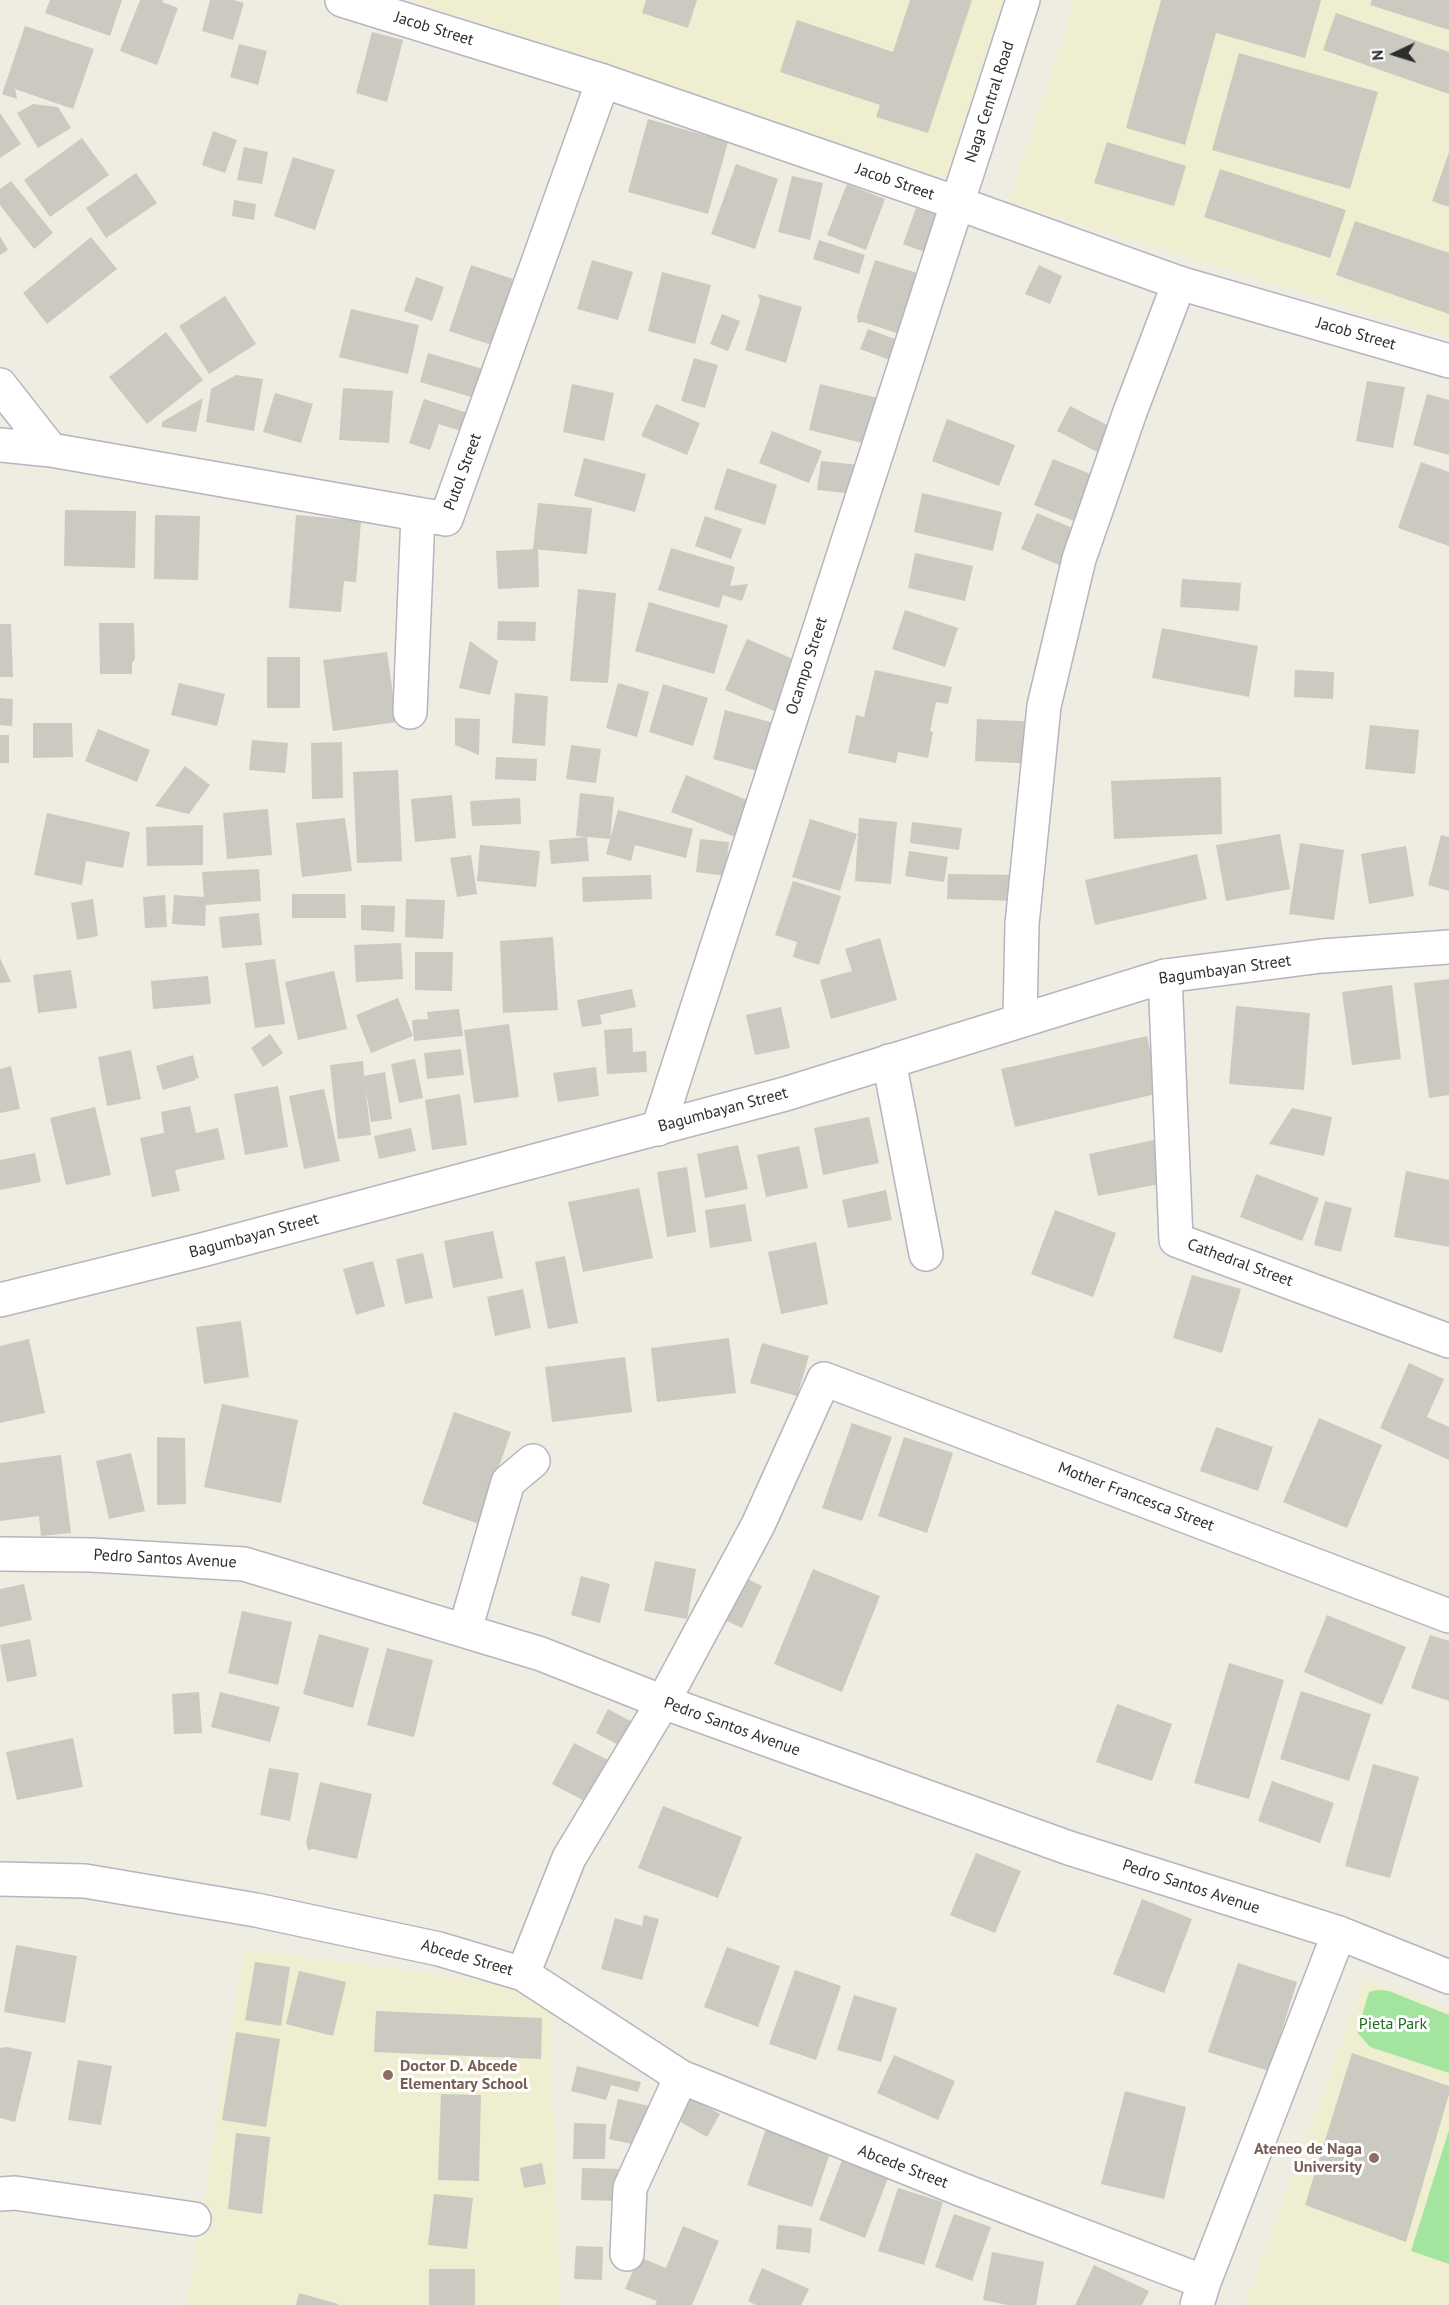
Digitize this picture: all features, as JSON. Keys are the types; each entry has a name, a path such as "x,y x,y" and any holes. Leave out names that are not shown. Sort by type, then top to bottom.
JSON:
{"street":[{"name":"Jacob Street","path":"342,0 603,81 957,203 1179,283 1449,361"},
{"name":"Naga Central Road","path":"957,203 1023,0"},
{"name":"Putol Street","path":"0,445 51,450 446,519 603,81"},
{"name":"Ocampo Street","path":"658,1129 957,203"},
{"path":"1020,1019 1022,924 1044,706 1079,559 1130,412 1179,283"},
{"path":"0,385 51,450"},
{"path":"410,712 418,515"},
{"name":"Bagumbayan Street","path":"0,1300 202,1250 785,1094 1020,1019 1165,976 1322,956 1449,947"},
{"name":"Cathedral Street","path":"1165,976 1176,1240 1449,1341"},
{"path":"889,1061 926,1254"},
{"name":"Mother Francesca Street","path":"663,1702 758,1525 824,1378 1449,1616"},
{"path":"465,1630 508,1482 532,1461"},
{"name":"Pedro Santos Avenue","path":"0,1554 92,1555 244,1564 541,1654 663,1702 1069,1848 1339,1933 1449,1977"},
{"path":"523,1974 570,1858 663,1702"},
{"name":"Abcede Street","path":"0,1879 85,1881 256,1910 439,1949 523,1974 681,2077 960,2189 1201,2293"},
{"path":"1201,2293 1339,1933"},
{"path":"627,2254 630,2188 681,2077"},
{"path":"0,2194 15,2193 194,2219"}],"shaded area":[{"path":"410,0 1015,0 958,183"},
{"path":"1075,0 1449,0 1449,338 1009,202"},
{"name":"Doctor D. Abcede Elementary School","path":"244,1949 550,1990 560,2305 187,2305"},
{"name":"Ateneo de Naga University","path":"1365,1979 1449,2010 1449,2305 1245,2305"}],"green space":[{"name":"Pieta Park","path":"1389,1991 1449,2015 1449,2073 1370,2047 1357,2032 1369,1992"},
{"path":"1449,2130 1449,2264 1411,2251"}],"building":[{"path":"50,0 122,0 110,36 45,13"},
{"path":"140,0 163,0 162,2 178,8 157,65 120,51"},
{"path":"210,0 233,0 244,3 233,40 202,31"},
{"path":"646,0 697,0 688,28 642,13"},
{"path":"910,0 972,0 928,133 876,117 880,105 780,72 797,20 893,52"},
{"path":"1161,0 1321,0 1305,58 1216,33 1185,145 1126,128"},
{"path":"1372,0 1449,0 1449,30 1370,5"},
{"path":"1336,13 1449,52 1449,94 1323,50"},
{"path":"25,26 94,49 73,109 15,89 17,99 2,94"},
{"path":"372,32 403,40 387,102 356,93"},
{"path":"239,44 267,51 258,85 230,77"},
{"path":"1239,53 1378,92 1350,189 1212,150"},
{"path":"33,104 58,107 71,128 38,148 17,113"},
{"path":"0,113 21,144 0,158"},
{"path":"648,119 728,142 708,214 628,192"},
{"path":"213,131 237,140 225,173 202,165"},
{"path":"82,138 109,175 50,217 24,180"},
{"path":"1107,142 1186,166 1174,206 1094,183"},
{"path":"244,147 268,152 262,184 237,180"},
{"path":"1449,152 1449,207 1432,201"},
{"path":"293,157 335,170 315,230 274,216"},
{"path":"736,164 778,179 755,249 711,234"},
{"path":"1220,169 1346,210 1330,258 1204,217"},
{"path":"136,173 157,203 106,238 86,208"},
{"path":"792,176 823,183 810,240 778,232"},
{"path":"11,181 53,233 34,249 0,205 0,189"},
{"path":"847,184 885,199 866,250 827,235"},
{"path":"234,200 256,204 254,220 232,216"},
{"path":"916,208 949,219 935,256 903,244"},
{"path":"1355,221 1449,253 1449,314 1336,275"},
{"path":"0,236 8,250 0,255"},
{"path":"91,237 117,269 47,324 23,293"},
{"path":"819,240 865,255 859,274 813,259"},
{"path":"592,260 633,272 618,320 577,309"},
{"path":"875,260 930,277 906,336 863,322 858,323 857,316"},
{"path":"471,265 525,283 504,349 449,331"},
{"path":"1039,265 1062,276 1050,304 1025,294"},
{"path":"662,272 711,285 695,344 648,331"},
{"path":"416,277 444,287 432,321 404,311"},
{"path":"758,294 802,307 786,363 745,350 760,301"},
{"path":"225,296 256,344 209,374 179,326"},
{"path":"351,309 419,325 408,374 339,357"},
{"path":"722,314 740,321 728,351 710,344"},
{"path":"868,329 906,343 898,363 860,349"},
{"path":"166,332 203,380 147,424 109,377"},
{"path":"428,353 490,371 482,400 420,382"},
{"path":"694,358 718,365 705,408 681,401"},
{"path":"236,375 263,379 254,431 206,422 211,389"},
{"path":"1367,381 1405,387 1393,448 1356,441"},
{"path":"572,384 614,393 604,441 563,432"},
{"path":"820,384 882,399 871,445 809,430"},
{"path":"343,388 393,391 389,443 339,440"},
{"path":"275,393 313,404 301,443 263,432"},
{"path":"1427,394 1449,400 1449,455 1413,445"},
{"path":"203,398 196,432 162,427 162,422"},
{"path":"424,399 477,416 467,433 439,424 430,450 409,443"},
{"path":"656,404 700,423 687,455 641,436"},
{"path":"1070,406 1121,432 1107,457 1057,431"},
{"path":"947,419 1015,445 999,486 932,461"},
{"path":"772,431 822,451 809,483 759,463"},
{"path":"584,458 646,474 635,512 574,496"},
{"path":"1053,459 1098,477 1079,523 1034,505"},
{"path":"821,461 859,465 855,494 817,490"},
{"path":"1421,462 1449,472 1449,546 1398,528"},
{"path":"727,468 777,485 765,525 714,509"},
{"path":"922,493 1002,512 993,551 914,532"},
{"path":"538,503 592,508 587,554 533,549"},
{"path":"65,510 136,511 135,568 64,566"},
{"path":"1037,513 1082,532 1066,568 1021,549"},
{"path":"155,515 200,516 198,580 154,579"},
{"path":"296,515 361,521 356,582 344,581 341,612 289,608"},
{"path":"705,516 742,529 731,559 695,546"},
{"path":"671,548 735,567 730,586 748,584 742,601 723,595 719,608 658,590"},
{"path":"538,549 539,587 498,589 496,551"},
{"path":"915,553 973,566 965,601 908,588"},
{"path":"1182,579 1241,583 1239,611 1180,607"},
{"path":"578,589 616,593 608,683 570,681"},
{"path":"649,602 728,625 714,674 635,651"},
{"path":"905,610 958,628 945,667 892,649"},
{"path":"498,621 536,622 535,641 497,640"},
{"path":"99,623 134,623 135,659 132,663 132,674 100,674"},
{"path":"0,624 11,624 13,677 0,677"},
{"path":"1162,628 1258,646 1249,697 1152,678"},
{"path":"747,639 800,662 779,713 725,690"},
{"path":"470,641 498,661 490,695 459,688"},
{"path":"387,652 397,722 333,731 323,660"},
{"path":"267,657 300,657 300,708 267,708"},
{"path":"875,670 952,687 948,704 936,702 930,731 933,732 928,758 898,752 896,763 848,753 856,715 864,717"},
{"path":"1295,670 1334,672 1333,699 1294,697"},
{"path":"179,683 225,694 217,726 171,715"},
{"path":"618,683 649,692 637,737 606,728"},
{"path":"663,684 708,698 693,746 649,732"},
{"path":"515,693 548,696 545,746 512,743"},
{"path":"0,698 13,699 12,726 0,725"},
{"path":"725,710 774,723 761,772 713,759"},
{"path":"455,718 480,719 479,755 455,745"},
{"path":"977,719 1039,722 1037,764 975,761"},
{"path":"33,723 72,723 73,757 33,758"},
{"path":"1370,725 1419,730 1415,774 1365,769"},
{"path":"98,729 150,750 137,782 85,761"},
{"path":"0,735 9,735 9,763 0,763"},
{"path":"252,740 288,743 285,773 249,770"},
{"path":"342,742 343,798 312,799 311,743"},
{"path":"571,745 601,749 596,783 566,779"},
{"path":"496,757 537,759 536,781 495,779"},
{"path":"185,766 210,785 189,814 155,806"},
{"path":"398,770 402,861 357,863 353,772"},
{"path":"686,775 752,802 738,838 671,812"},
{"path":"1221,777 1222,834 1114,839 1111,781"},
{"path":"580,793 614,797 610,839 576,836"},
{"path":"452,795 456,838 415,842 411,799"},
{"path":"520,798 521,824 472,826 470,801"},
{"path":"268,809 272,855 227,859 223,813"},
{"path":"618,810 693,829 686,858 635,845 631,861 606,854"},
{"path":"47,813 130,832 123,868 86,861 82,885 34,875"},
{"path":"345,818 352,871 302,877 296,823"},
{"path":"859,818 897,822 891,884 855,881"},
{"path":"810,819 857,834 840,891 792,877"},
{"path":"912,822 962,828 959,850 910,843"},
{"path":"203,825 203,865 147,866 146,827"},
{"path":"1280,834 1290,889 1226,901 1216,845"},
{"path":"1441,835 1449,837 1449,891 1428,885"},
{"path":"587,837 589,861 551,864 549,840"},
{"path":"700,839 729,842 725,876 696,872"},
{"path":"1300,843 1344,850 1334,920 1289,914"},
{"path":"480,845 540,851 536,887 477,881"},
{"path":"1406,846 1414,896 1369,904 1361,854"},
{"path":"909,851 948,857 944,882 905,876"},
{"path":"1197,854 1207,899 1095,925 1085,880"},
{"path":"471,855 477,894 457,897 450,858"},
{"path":"259,869 261,901 206,905 205,926 172,924 174,895 204,897 202,872"},
{"path":"948,874 1019,875 1019,901 947,899"},
{"path":"651,875 652,899 583,902 582,877"},
{"path":"793,881 841,896 819,965 793,957 797,942 775,935"},
{"path":"292,894 345,894 346,918 292,918"},
{"path":"165,895 167,927 145,928 143,897"},
{"path":"93,899 98,936 77,940 71,903"},
{"path":"406,899 445,900 443,939 405,937"},
{"path":"361,905 395,906 394,932 361,930"},
{"path":"259,913 262,945 222,948 219,917"},
{"path":"553,937 558,1010 503,1013 500,941"},
{"path":"880,938 897,1000 831,1019 820,980 852,971 845,949"},
{"path":"401,943 403,979 356,982 354,945"},
{"path":"415,952 453,952 452,991 415,990"},
{"path":"0,958 11,982 0,983"},
{"path":"275,959 285,1024 255,1028 245,963"},
{"path":"71,970 77,1008 38,1013 33,975"},
{"path":"334,971 347,1029 298,1040 285,982"},
{"path":"208,976 211,1004 153,1009 151,981"},
{"path":"1449,979 1449,1095 1429,1098 1414,983"},
{"path":"1392,985 1401,1059 1352,1065 1342,992"},
{"path":"632,989 636,1007 600,1015 602,1024 582,1027 577,1000"},
{"path":"398,998 413,1036 371,1053 356,1015"},
{"path":"1236,1006 1310,1013 1304,1090 1229,1084"},
{"path":"781,1007 790,1048 755,1055 746,1015"},
{"path":"459,1009 463,1036 414,1041 412,1020 428,1019 427,1012"},
{"path":"509,1024 519,1097 474,1103 464,1030"},
{"path":"632,1028 633,1052 646,1051 647,1072 607,1074 604,1030"},
{"path":"270,1034 283,1053 263,1067 251,1048"},
{"path":"1147,1036 1160,1093 1015,1127 1001,1069"},
{"path":"461,1049 464,1075 427,1079 424,1053"},
{"path":"131,1050 141,1099 107,1106 98,1057"},
{"path":"193,1055 199,1079 195,1078 196,1080 163,1090 156,1066"},
{"path":"415,1059 423,1098 399,1103 391,1064"},
{"path":"363,1061 364,1076 385,1072 392,1119 371,1122 365,1085 371,1135 338,1139 330,1065"},
{"path":"11,1066 20,1109 0,1113 0,1069"},
{"path":"596,1067 599,1096 558,1102 553,1073"},
{"path":"278,1086 288,1147 245,1155 234,1094"},
{"path":"324,1089 340,1161 304,1169 289,1096"},
{"path":"460,1094 467,1145 432,1150 425,1100"},
{"path":"190,1106 196,1133 218,1128 225,1159 175,1170 180,1191 152,1197 140,1138 164,1133 161,1112"},
{"path":"95,1107 111,1175 66,1185 50,1118"},
{"path":"1292,1108 1332,1117 1324,1156 1269,1144"},
{"path":"869,1117 879,1163 823,1175 814,1128"},
{"path":"411,1128 416,1151 379,1159 374,1136"},
{"path":"1154,1140 1164,1183 1098,1196 1089,1154"},
{"path":"738,1145 748,1189 705,1198 697,1154"},
{"path":"799,1146 808,1188 766,1197 757,1155"},
{"path":"35,1153 41,1182 0,1190 0,1160"},
{"path":"687,1167 696,1232 667,1237 657,1172"},
{"path":"1406,1171 1449,1180 1449,1247 1394,1237"},
{"path":"1256,1174 1319,1198 1302,1241 1240,1217"},
{"path":"639,1188 653,1258 583,1272 568,1202"},
{"path":"886,1190 892,1220 848,1228 842,1200"},
{"path":"1325,1201 1352,1208 1341,1252 1314,1245"},
{"path":"745,1204 752,1241 710,1248 705,1210"},
{"path":"1055,1210 1116,1233 1093,1297 1031,1274"},
{"path":"493,1231 503,1278 453,1288 444,1241"},
{"path":"816,1242 828,1304 781,1314 768,1252"},
{"path":"423,1253 433,1298 405,1304 396,1259"},
{"path":"565,1256 578,1323 548,1329 535,1262"},
{"path":"373,1261 385,1306 356,1315 343,1269"},
{"path":"1192,1275 1241,1289 1222,1353 1173,1338"},
{"path":"523,1289 531,1328 495,1336 487,1297"},
{"path":"241,1321 249,1377 204,1384 196,1327"},
{"path":"729,1338 736,1393 657,1402 651,1348"},
{"path":"29,1339 45,1413 0,1423 0,1346"},
{"path":"762,1343 809,1356 797,1396 750,1383"},
{"path":"625,1357 632,1412 552,1422 545,1367"},
{"path":"1409,1363 1444,1379 1427,1417 1449,1427 1449,1460 1380,1428"},
{"path":"222,1404 298,1420 281,1503 204,1487"},
{"path":"454,1412 511,1432 479,1524 422,1504"},
{"path":"1319,1418 1382,1445 1347,1528 1283,1502"},
{"path":"852,1423 892,1437 862,1521 822,1508"},
{"path":"1216,1427 1273,1447 1258,1491 1200,1471"},
{"path":"157,1437 185,1438 186,1504 157,1505"},
{"path":"904,1437 953,1453 927,1533 878,1516"},
{"path":"131,1453 145,1511 109,1519 96,1461"},
{"path":"61,1455 71,1533 41,1536 39,1516 0,1521 0,1463"},
{"path":"655,1561 696,1569 687,1619 644,1611"},
{"path":"813,1569 880,1596 842,1692 774,1664"},
{"path":"581,1576 610,1584 600,1623 571,1615"},
{"path":"741,1576 762,1586 742,1628 720,1618"},
{"path":"24,1584 32,1620 0,1627 0,1589"},
{"path":"242,1611 292,1622 278,1685 228,1673"},
{"path":"1327,1615 1406,1647 1382,1705 1304,1672"},
{"path":"319,1634 369,1648 353,1708 303,1694"},
{"path":"1430,1635 1449,1641 1449,1701 1411,1688"},
{"path":"30,1639 37,1676 7,1682 0,1645"},
{"path":"387,1648 433,1660 414,1737 367,1725"},
{"path":"1229,1663 1284,1680 1249,1799 1194,1783"},
{"path":"1301,1691 1371,1714 1349,1781 1280,1759"},
{"path":"199,1692 202,1733 174,1734 172,1694"},
{"path":"220,1692 280,1707 270,1742 211,1727"},
{"path":"1117,1704 1172,1724 1152,1781 1096,1762"},
{"path":"608,1709 640,1726 628,1750 596,1733"},
{"path":"73,1738 83,1787 17,1800 6,1752"},
{"path":"574,1743 620,1766 598,1808 552,1784"},
{"path":"1373,1764 1419,1777 1390,1878 1345,1866"},
{"path":"269,1768 299,1773 290,1821 260,1815"},
{"path":"1272,1781 1334,1803 1320,1843 1258,1821"},
{"path":"320,1782 372,1794 357,1859 313,1849 308,1850 306,1843"},
{"path":"663,1806 742,1837 718,1898 638,1868"},
{"path":"976,1853 1021,1871 995,1933 950,1915"},
{"path":"1142,1899 1192,1919 1164,1993 1113,1974"},
{"path":"644,1915 659,1919 642,1980 601,1969 615,1918 642,1926"},
{"path":"16,1945 77,1956 65,2023 4,2012"},
{"path":"727,1947 780,1966 758,2027 704,2007"},
{"path":"255,1962 290,1967 281,2026 245,2020"},
{"path":"1238,1963 1297,1982 1269,2071 1208,2052"},
{"path":"795,1970 841,1986 816,2060 769,2044"},
{"path":"299,1971 346,1982 333,2036 286,2024"},
{"path":"854,1995 897,2008 881,2062 837,2050"},
{"path":"376,2011 542,2018 541,2059 374,2052"},
{"path":"236,2032 280,2039 266,2127 222,2120"},
{"path":"7,2047 32,2052 15,2122 0,2118 0,2048"},
{"path":"1352,2053 1449,2086 1449,2094 1406,2242 1305,2205"},
{"path":"894,2055 955,2081 938,2120 877,2093"},
{"path":"78,2060 112,2066 101,2125 68,2120"},
{"path":"577,2066 641,2082 638,2092 611,2085 606,2100 571,2091"},
{"path":"1125,2091 1186,2107 1164,2199 1101,2184"},
{"path":"441,2094 481,2095 479,2181 438,2180"},
{"path":"686,2094 720,2114 707,2137 672,2117"},
{"path":"618,2099 654,2107 645,2147 609,2139"},
{"path":"768,2122 833,2144 812,2207 747,2185"},
{"path":"574,2123 606,2124 605,2159 573,2159"},
{"path":"236,2133 270,2137 262,2214 228,2209"},
{"path":"844,2155 890,2173 865,2238 819,2220"},
{"path":"542,2163 546,2184 524,2188 520,2168"},
{"path":"582,2168 622,2169 620,2201 581,2200"},
{"path":"898,2188 943,2202 924,2265 878,2251"},
{"path":"434,2194 473,2198 467,2249 428,2245"},
{"path":"954,2214 991,2227 972,2281 935,2267"},
{"path":"778,2225 812,2228 810,2253 776,2249"},
{"path":"683,2226 719,2241 692,2305 655,2305 657,2301 625,2289 639,2257 666,2268"},
{"path":"576,2246 603,2247 602,2280 574,2279"},
{"path":"992,2252 1044,2262 1036,2305 1008,2305 983,2300"},
{"path":"1094,2265 1149,2291 1142,2305 1075,2305"},
{"path":"762,2268 809,2289 801,2305 756,2305 748,2301"},
{"path":"429,2269 475,2269 475,2305 429,2305"},
{"path":"299,2293 338,2304 338,2305 296,2305"}],"place":[{"name":"Doctor D. Abcede Elementary School","path":"388,2075"},
{"name":"Ateneo de Naga University","path":"1374,2158"}]}
